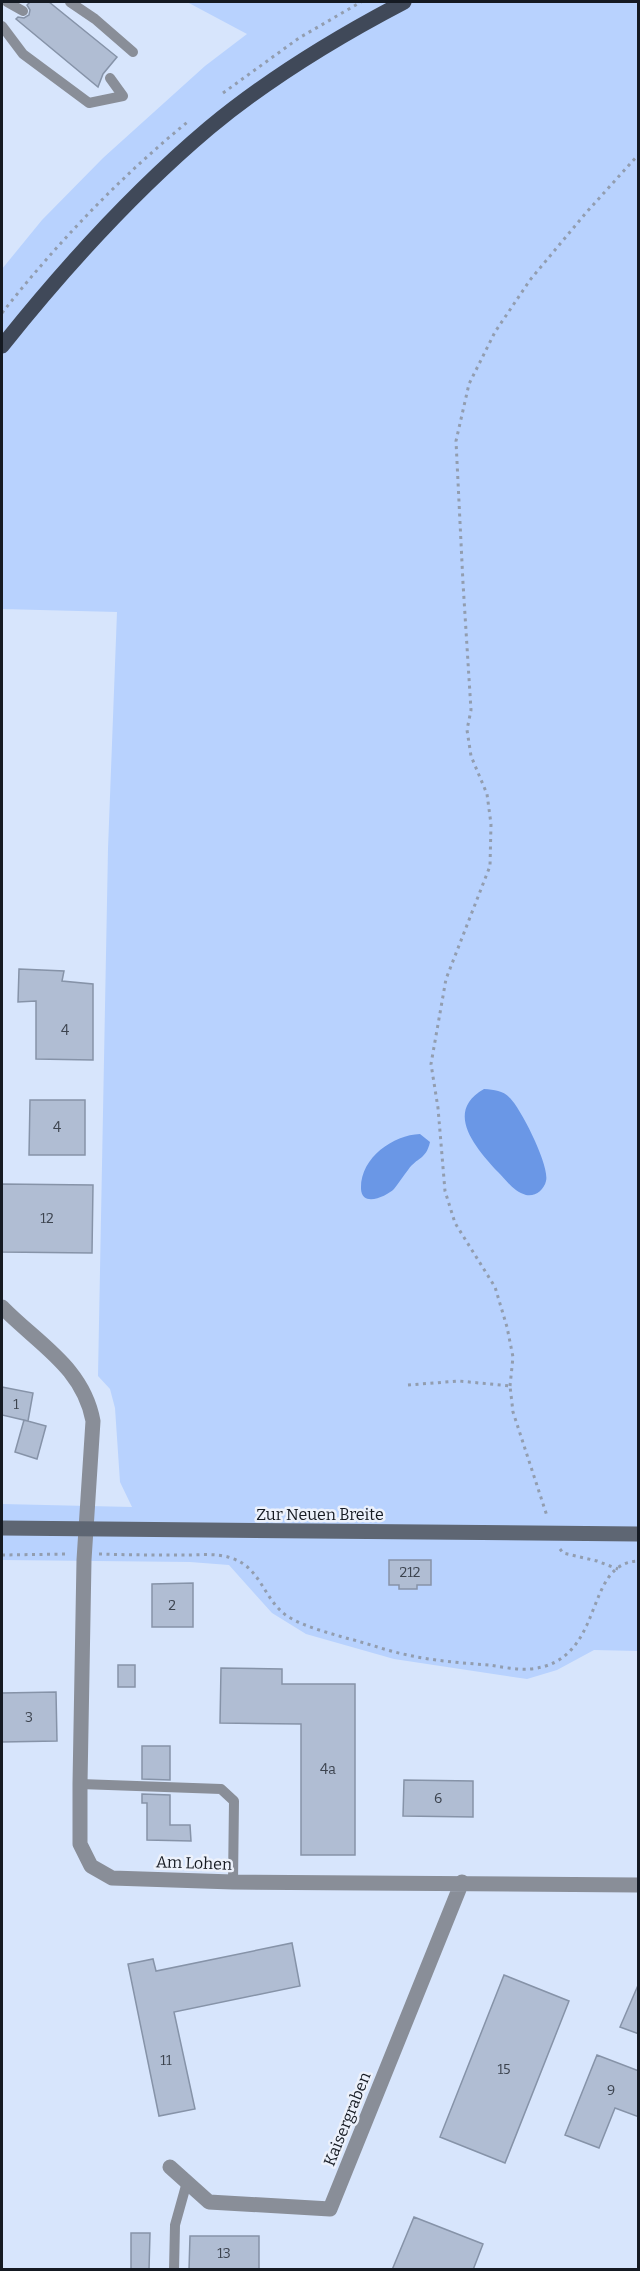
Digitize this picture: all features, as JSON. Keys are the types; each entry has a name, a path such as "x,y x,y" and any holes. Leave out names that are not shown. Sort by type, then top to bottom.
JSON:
{"main road":[{"path":"2,346 80,251 142,188 210,127 331,41 404,2"}],"street":[{"name":"Am Lohen","path":"2,1307 70,1370 90,1403 93,1421 84,1554 80,1784 80,1844 91,1866 112,1878 233,1882 639,1885"},
{"name":"Zur Neuen Breite","path":"2,1528 639,1534"},
{"name":"Kaisergraben","path":"170,2167 209,2202 330,2209 462,1882"}],"lane":[{"path":"7,2 23,11"},
{"path":"70,2 95,19 133,52"},
{"path":"2,26 23,54 89,104 123,96 110,78"},
{"path":"80,1784 221,1789 234,1801 233,1882"},
{"path":"174,2270 175,2225 187,2182"}],"path":[{"path":"618,1569 597,1561 563,1553 555,1544 513,1412 510,1386 513,1357 495,1287 455,1223 445,1191 438,1108 431,1065 446,979 490,866 491,824 487,794 471,756 467,730 471,710 456,441 469,384 495,332 530,280 585,214 639,155"},
{"path":"408,1385 459,1381 510,1386"},
{"path":"2,1555 209,1555 232,1558 257,1575 269,1599 285,1615 307,1626 408,1656 529,1669 566,1657 578,1644 600,1590 608,1578 618,1569 633,1561 639,1561"}],"shaded area":[{"path":"187,2 638,2 638,1651 594,1650 557,1670 527,1679 394,1659 306,1634 272,1613 229,1565 190,1562 2,1560 2,1504 132,1507 120,1482 115,1408 110,1389 98,1376 108,849 117,612 2,609 2,269 42,220 103,158 205,66 247,34"}],"water":[{"path":"484,1089 507,1095 527,1125 544,1163 546,1174 545,1184 536,1194 526,1195 511,1185 481,1153 468,1130 465,1119 466,1108 472,1098"},
{"path":"420,1134 430,1142 428,1148 396,1187 391,1192 375,1199 362,1195 362,1178 372,1158 380,1150 399,1139"}],"building":[{"path":"30,2 49,2 117,57 103,74 98,87 16,19 29,15 30,10 27,5"},
{"path":"19,969 64,971 62,981 93,984 93,1060 36,1059 36,1001 18,1002"},
{"path":"30,1100 85,1100 85,1155 29,1155"},
{"path":"2,1184 93,1185 92,1253 2,1252"},
{"path":"2,1387 33,1393 28,1421 2,1415"},
{"path":"24,1420 46,1426 37,1459 15,1452"},
{"path":"389,1560 431,1560 431,1585 417,1585 417,1589 399,1589 399,1585 389,1585"},
{"path":"193,1583 193,1627 152,1627 152,1584"},
{"path":"118,1665 135,1665 135,1687 118,1687"},
{"path":"221,1668 282,1669 282,1684 355,1684 355,1855 301,1855 301,1724 220,1723"},
{"path":"56,1692 57,1741 2,1742 2,1693"},
{"path":"142,1746 170,1746 170,1780 142,1779"},
{"path":"404,1780 473,1781 473,1817 403,1816"},
{"path":"142,1794 170,1795 170,1825 190,1825 191,1841 147,1840 147,1803 142,1803"},
{"path":"292,1943 300,1986 174,2012 195,2109 159,2116 128,1964 153,1959 156,1971"},
{"path":"504,1975 569,2001 505,2163 440,2137"},
{"path":"639,1983 639,2034 620,2027"},
{"path":"597,2055 639,2071 639,2117 615,2108 599,2148 565,2135"},
{"path":"414,2217 483,2244 473,2270 392,2270"},
{"path":"131,2233 150,2233 149,2270 131,2270"},
{"path":"190,2236 259,2236 259,2270 189,2270"}]}
